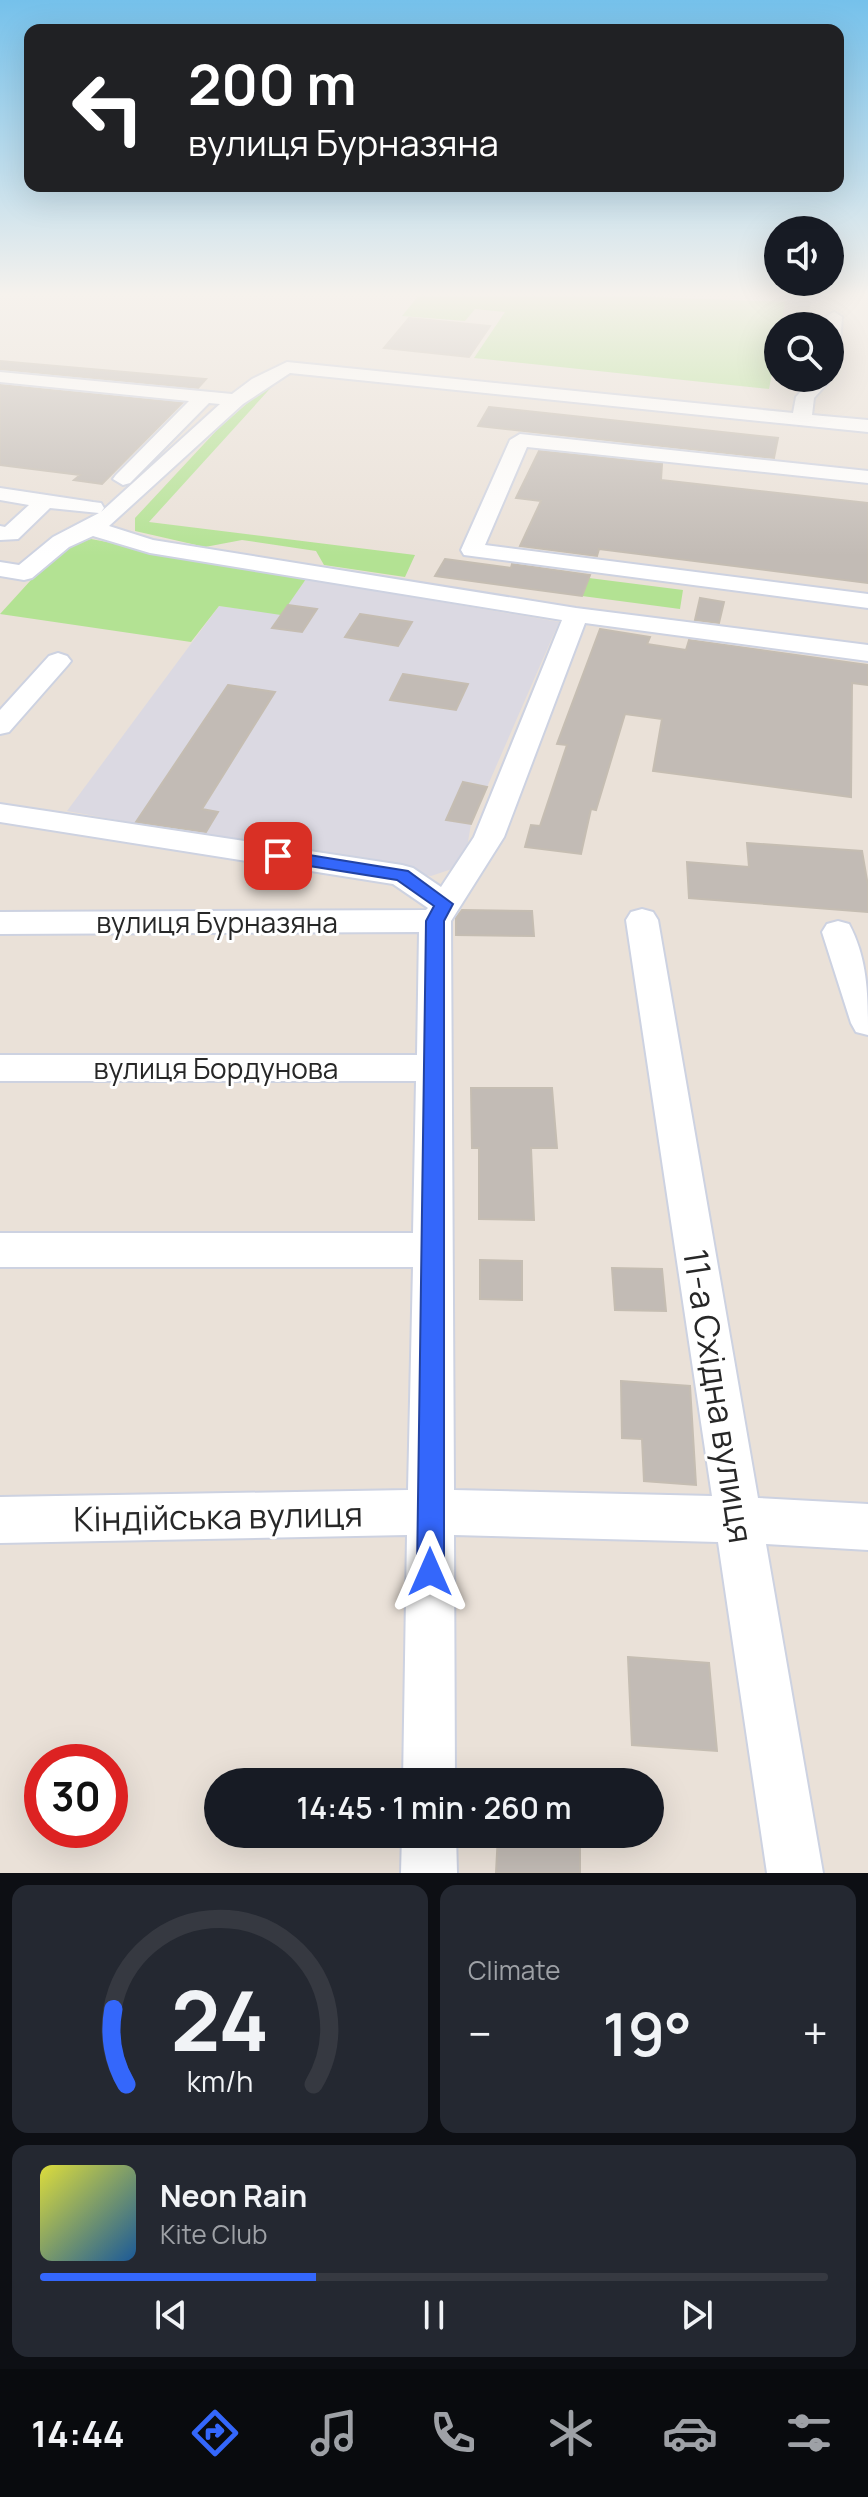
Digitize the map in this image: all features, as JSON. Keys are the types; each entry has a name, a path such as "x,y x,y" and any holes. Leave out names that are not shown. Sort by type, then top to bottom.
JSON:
{"street":[{"path":"48,381 236,400"},
{"path":"11,577 99,517 262,381"},
{"path":"438,381 868,426"},
{"path":"802,419 805,397 810,392"},
{"path":"99,517 205,396"},
{"path":"868,477 520,440 472,550 868,601"},
{"path":"0,494 46,500 99,517 150,546 576,615 868,653"},
{"path":"0,533 10,534 46,500"},
{"path":"732,634 740,585"},
{"path":"429,1768 432,1068 439,913 489,837 576,615"},
{"path":"0,726 58,661"},
{"name":"вулиця Бурназяна","path":"0,813 402,875 439,913"},
{"name":"вулиця Бурназяна","path":"0,923 439,913"},
{"name":"11-а Східна вулиця","path":"642,920 795,1873"},
{"path":"838,932 868,1023"},
{"name":"вулиця Бордунова","path":"0,1068 432,1068"},
{"path":"0,1250 430,1250"},
{"name":"Кіндійська вулиця","path":"0,1520 431,1512 740,1520 868,1527"},
{"path":"429,1848 429,1873"}],"shaded area":[{"path":"306,579 559,622 471,824 464,865 431,876 67,811 219,606 281,614"}],"green space":[{"path":"277,381 149,522 415,555 405,577 324,565 316,551 242,540 205,547 135,531 135,518 217,430 268,385"},
{"path":"697,381 764,381 764,388"},
{"path":"91,539 306,579 281,615 219,606 191,642 0,614 62,546"},
{"path":"589,578 683,590 680,609 582,596"}],"building":[{"path":"129,381 204,381 198,388"},
{"path":"0,385 182,403 102,484 74,480 80,475 0,465"},
{"path":"489,407 778,438 774,458 478,426"},
{"path":"539,451 662,464 661,480 868,503 868,583 599,549 597,556 520,546 541,501 516,498"},
{"path":"445,559 590,575 582,596 435,576"},
{"path":"700,598 724,602 719,623 695,620"},
{"path":"288,605 317,609 302,632 272,628"},
{"path":"360,614 412,622 398,646 345,637"},
{"path":"600,629 650,637 647,644 686,650 689,640 868,665 868,685 852,683 851,797 653,771 662,719 625,714 596,810 591,809 581,854 525,847 531,825 540,826 567,745 557,744"},
{"path":"403,674 468,684 456,710 390,700"},
{"path":"228,685 275,692 202,809 218,812 206,832 136,822"},
{"path":"463,782 487,787 471,824 446,820"},
{"path":"747,843 862,851 868,886 868,912 689,898 687,862 749,867"},
{"path":"462,910 532,911 534,936 456,935 456,918"},
{"path":"471,1088 552,1088 557,1148 531,1148 534,1220 479,1219 479,1148 472,1148"},
{"path":"480,1260 522,1261 522,1300 480,1299"},
{"path":"612,1268 662,1269 666,1311 615,1310"},
{"path":"621,1381 690,1386 696,1485 644,1481 642,1439 622,1438"},
{"path":"628,1657 709,1663 717,1751 632,1745"},
{"path":"497,1848 580,1848 580,1873 496,1873"}],"route":[{"path":"278,856 402,875 444,904 435,921 432,1039 430,1572"}]}
